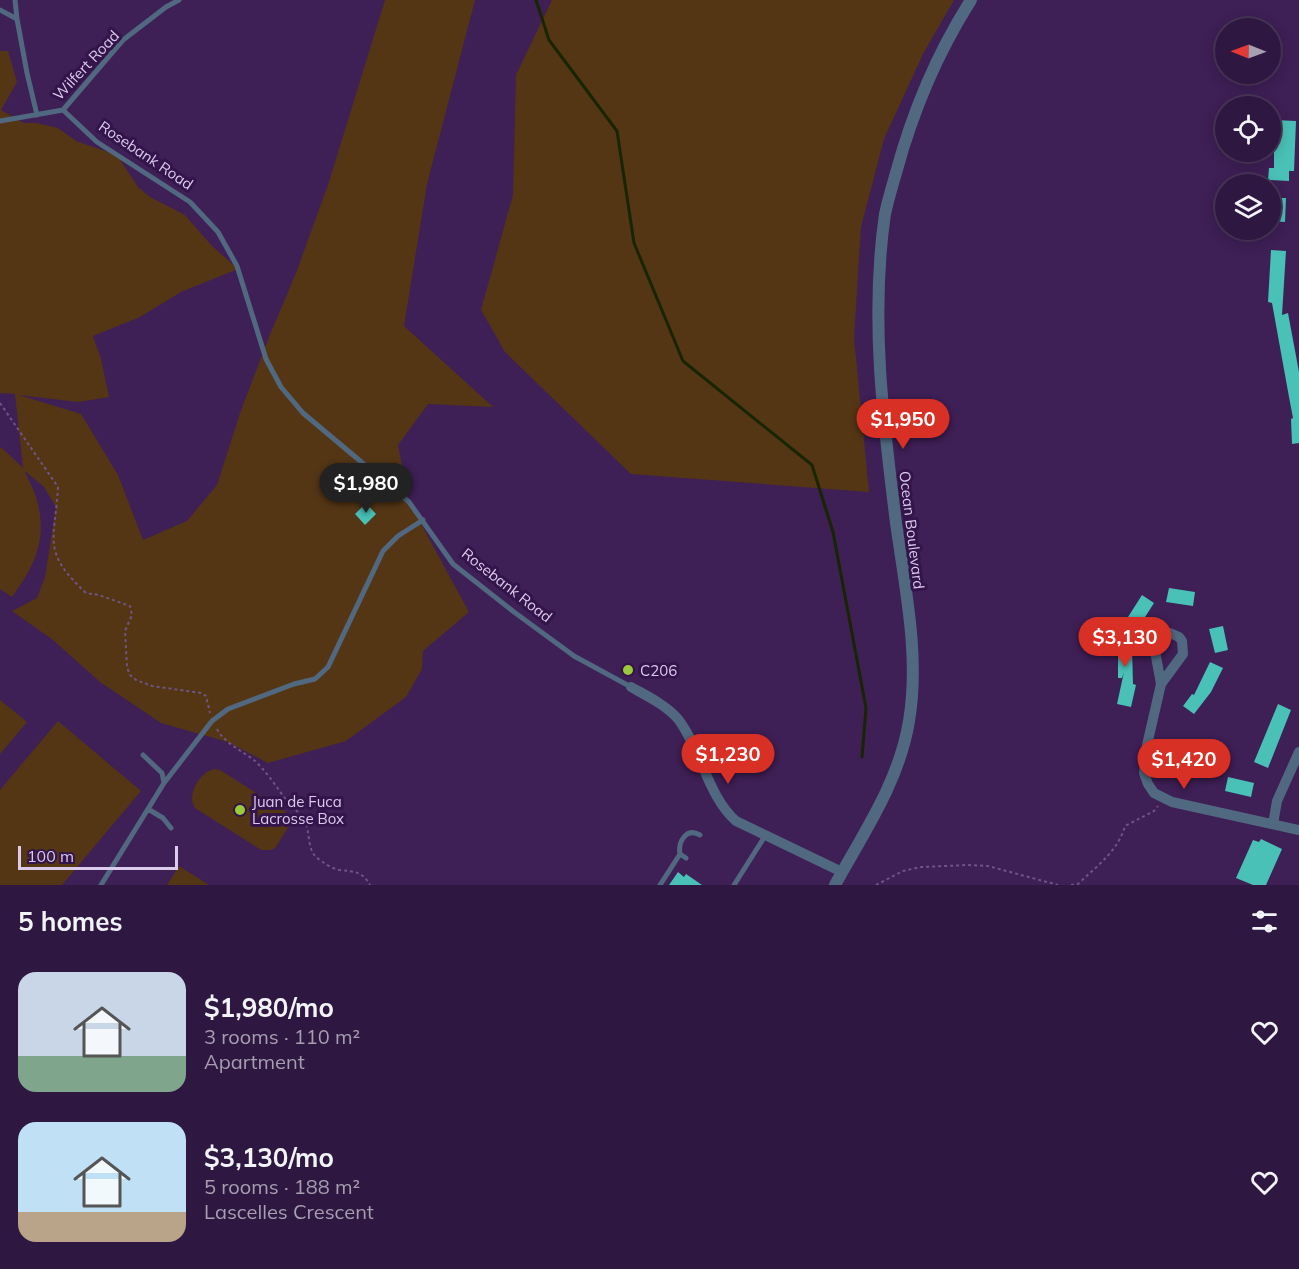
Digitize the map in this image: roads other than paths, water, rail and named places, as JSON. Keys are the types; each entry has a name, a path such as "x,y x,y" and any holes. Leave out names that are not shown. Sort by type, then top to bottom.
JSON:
{"street":[{"name":"Ocean Boulevard","path":"835,885 885,796 900,760 909,721 913,669 881,390 878,305 880,259 886,211 902,150 925,84 951,32 971,0"},
{"path":"1161,684 1147,745 1144,772 1154,793 1163,799 1299,830"},
{"name":"Rosebank Road","path":"631,687 656,701 677,718 695,748 728,814 736,821 765,836 842,872"},
{"path":"1273,824 1277,801 1299,752"}],"lane":[{"path":"15,0 27,73 37,115"},
{"name":"Wilfert Road","path":"0,121 63,110 123,40 166,7 179,0"},
{"path":"0,10 17,20"},
{"name":"Rosebank Road","path":"63,110 97,142 190,202 218,232 237,266 266,359 281,387 303,413 409,502 453,564 574,656 631,687"},
{"path":"101,885 164,783 212,721 228,709 294,684 315,679 328,668 383,550 398,536 423,520"},
{"path":"143,755 162,773 164,783"},
{"path":"148,809 164,818 171,828"},
{"path":"660,885 683,856 679,848 686,836 695,832 700,835"},
{"path":"734,885 765,836"}],"waterway":[{"path":"536,0 549,40 617,131 634,243 683,361 812,465 833,532 866,708 862,757"}],"place":[{"name":"C206","path":"628,670"},
{"name":"Juan de Fuca Lacrosse Box","path":"240,810"}]}
